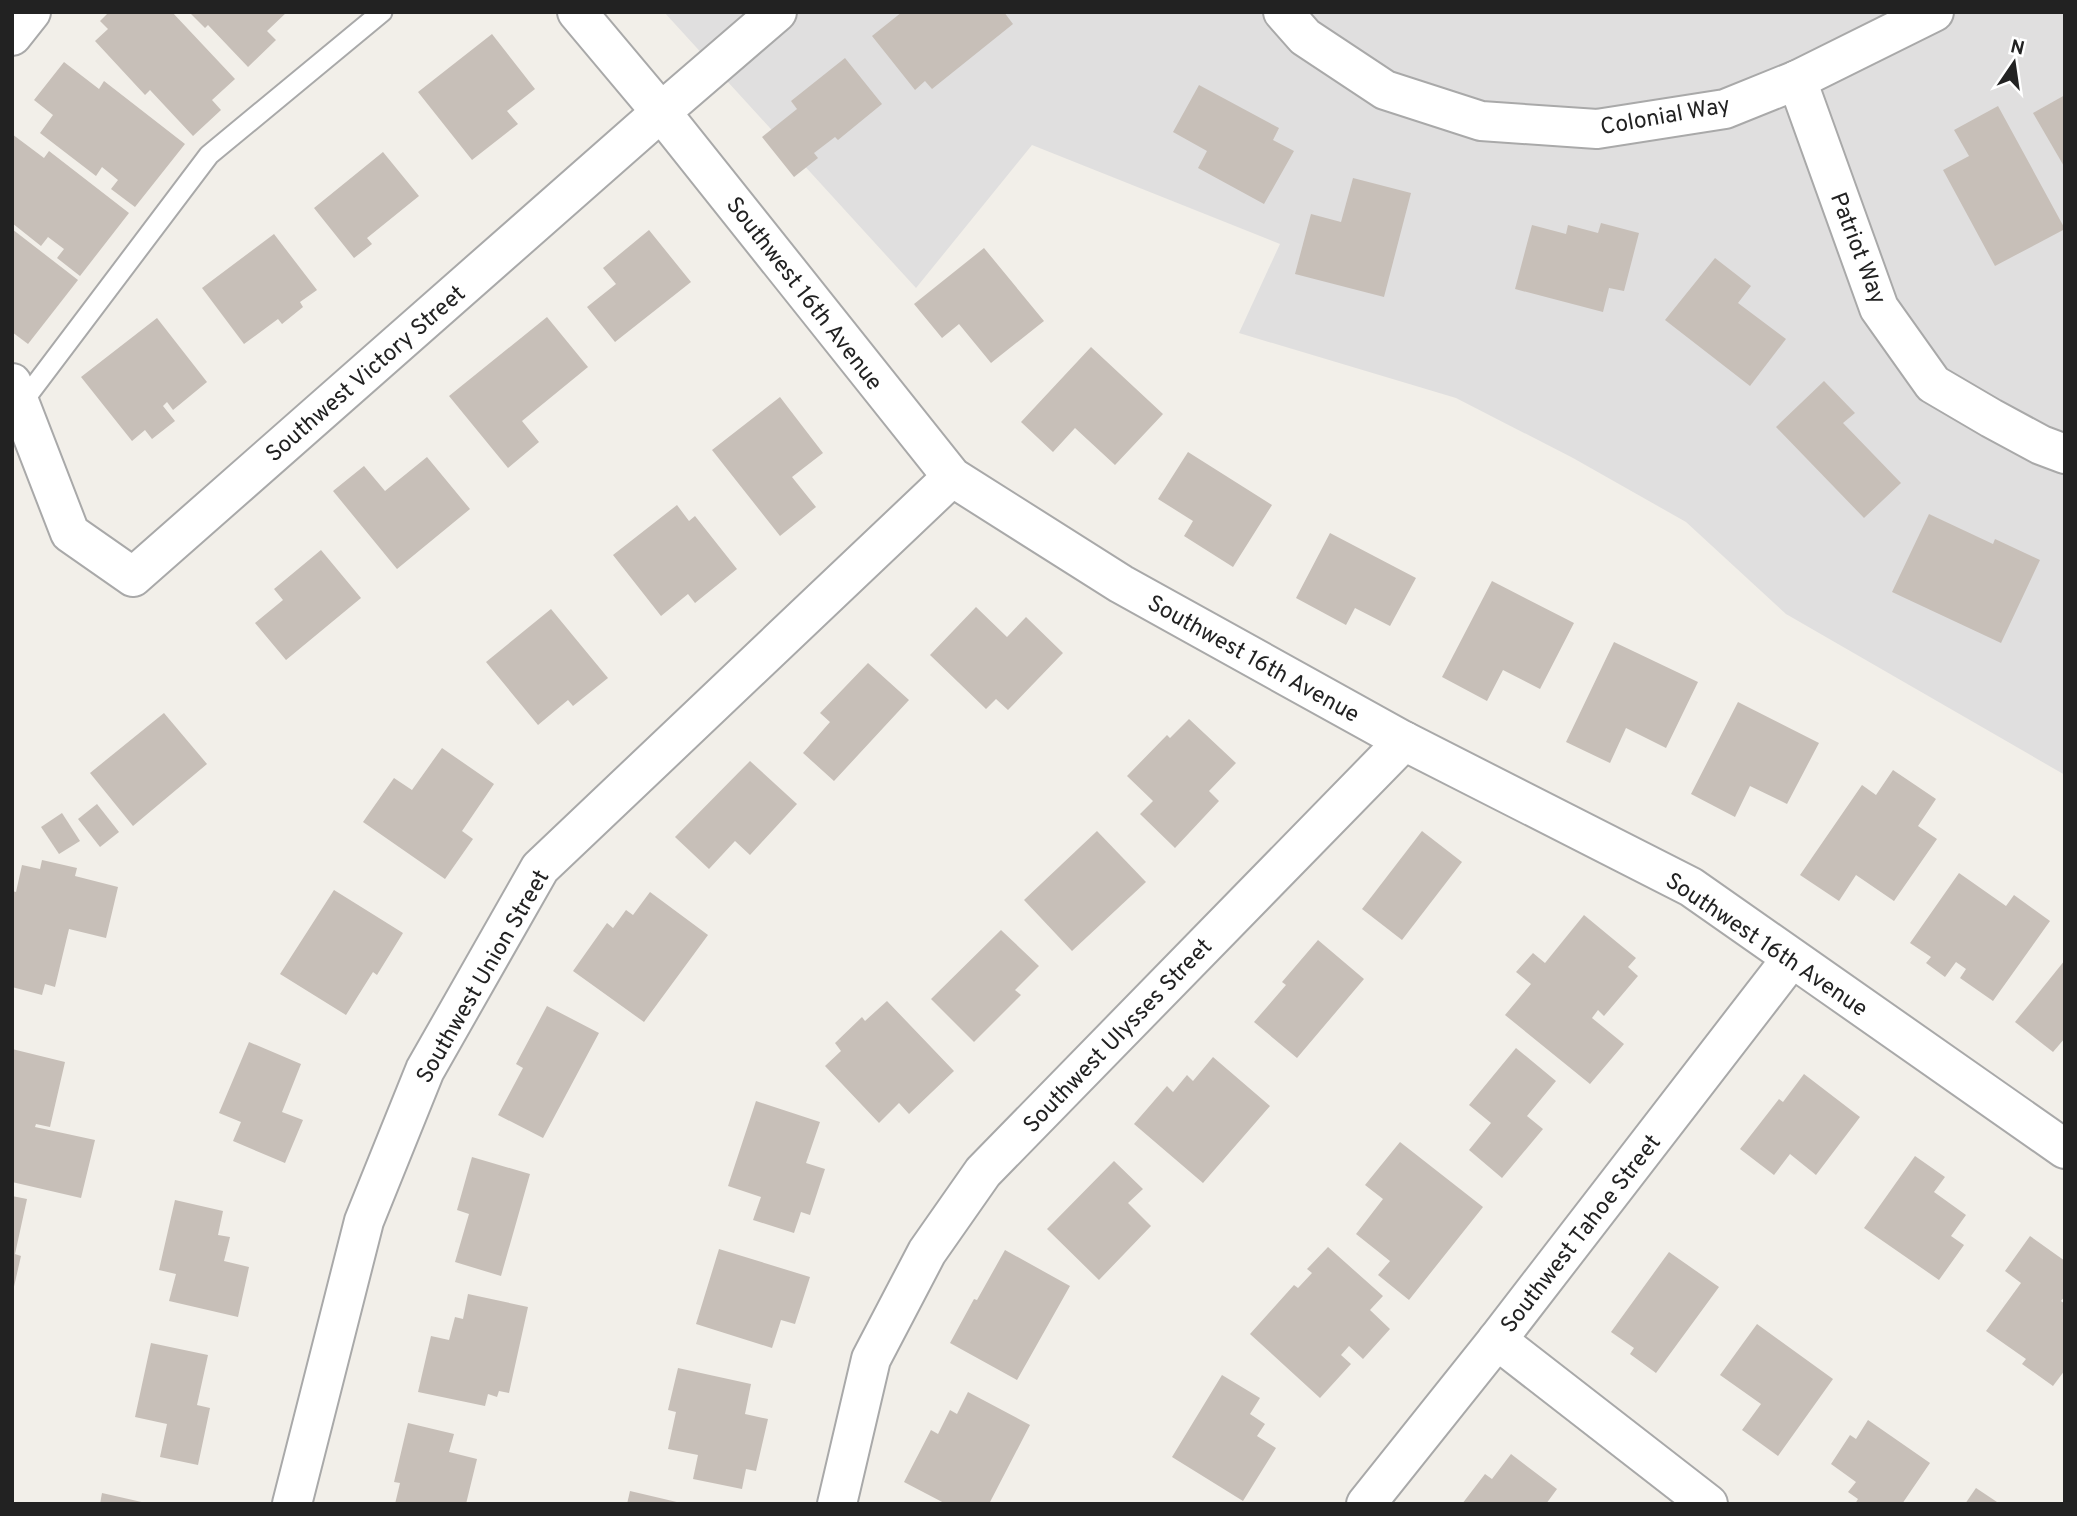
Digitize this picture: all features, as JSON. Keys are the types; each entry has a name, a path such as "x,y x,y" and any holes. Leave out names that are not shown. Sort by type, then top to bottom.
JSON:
{"street":[{"path":"12,36 31,12"},
{"name":"Southwest 16th Avenue","path":"577,12 661,111 952,477 1121,584 1404,741 1691,887 2065,1149"},
{"name":"Southwest Victory Street","path":"16,393 70,533 134,577 661,111 777,12"},
{"name":"Colonial Way","path":"1283,12 1305,37 1385,90 1481,121 1597,129 1725,109 1797,80 1934,12"},
{"name":"Patriot Way","path":"1797,80 1879,308 1934,384 2021,434 2065,454"},
{"name":"Southwest Union Street","path":"292,1504 364,1221 425,1070 540,868 952,477"},
{"name":"Southwest Ulysses Street","path":"837,1504 871,1359 927,1252 983,1172 1404,741"},
{"name":"Southwest Tahoe Street","path":"1366,1504 1497,1340 1791,959"},
{"path":"1497,1340 1708,1504"}],"lane":[{"path":"16,393 209,155 382,12"}],"shaded area":[{"path":"664,12 2065,12 2065,775 1786,614 1686,522 1573,458 1456,398 1239,333 1280,244 1032,145 916,288"}],"building":[{"path":"109,12 172,12 235,79 212,100 221,110 193,136 150,90 145,95 95,41 108,29 100,21"},
{"path":"189,12 287,12 267,31 276,40 248,67 208,25 205,28"},
{"path":"902,12 1004,12 1013,24 932,89 925,81 915,90 872,36"},
{"path":"492,34 535,89 507,111 518,124 472,160 418,92"},
{"path":"845,58 882,104 838,140 835,137 814,153 818,158 794,177 762,137 797,109 791,101"},
{"path":"64,62 99,89 104,81 185,144 135,207 111,189 118,180 102,167 96,176 40,133 53,115 34,100"},
{"path":"1199,85 1279,128 1273,140 1294,151 1264,204 1198,168 1207,151 1173,132"},
{"path":"2065,95 2065,168 2033,113"},
{"path":"1998,106 2065,229 1995,266 1943,170 1969,156 1954,130"},
{"path":"12,134 44,158 49,151 129,213 80,276 57,258 64,249 48,237 41,246 12,223"},
{"path":"383,152 419,196 367,238 372,244 354,258 314,208"},
{"path":"1353,178 1411,193 1384,297 1295,274 1311,214 1341,222"},
{"path":"1601,223 1639,233 1624,291 1609,288 1603,312 1515,289 1532,225 1566,234 1568,225 1598,233"},
{"path":"12,229 78,280 28,344 12,332"},
{"path":"649,230 691,282 615,342 587,307 616,284 603,268"},
{"path":"274,234 317,290 300,302 303,307 282,324 278,319 244,344 202,288"},
{"path":"984,248 1044,321 991,363 959,324 942,338 914,304"},
{"path":"1715,258 1751,286 1738,303 1786,339 1750,386 1665,320"},
{"path":"547,317 588,367 522,421 539,442 508,468 449,396"},
{"path":"157,318 207,382 173,410 167,402 163,406 175,421 152,439 145,430 132,441 81,377"},
{"path":"1091,347 1163,414 1115,465 1075,428 1053,452 1021,422"},
{"path":"1824,381 1855,413 1843,423 1901,483 1864,518 1776,427"},
{"path":"780,397 823,453 792,477 816,507 780,536 712,450"},
{"path":"1188,452 1272,505 1233,567 1184,536 1193,521 1158,499"},
{"path":"427,457 470,509 397,569 333,491 364,466 385,491"},
{"path":"677,505 689,521 695,516 737,569 695,603 688,594 661,616 613,555"},
{"path":"1929,514 1993,544 1995,539 2040,560 2001,643 1892,592"},
{"path":"1330,533 1416,578 1390,626 1355,608 1346,625 1296,598"},
{"path":"321,550 361,598 286,660 255,623 283,600 274,589"},
{"path":"1492,581 1574,623 1540,689 1503,670 1487,701 1442,677"},
{"path":"976,607 1007,637 1026,617 1063,653 1008,710 996,699 986,709 930,655"},
{"path":"551,609 608,678 573,706 568,700 538,725 486,662"},
{"path":"1614,642 1698,682 1666,748 1626,728 1610,763 1566,742"},
{"path":"868,663 909,700 834,781 803,753 830,722 820,713"},
{"path":"1738,702 1819,743 1787,804 1750,786 1735,817 1691,794"},
{"path":"164,713 207,764 133,826 90,773"},
{"path":"1189,719 1236,763 1209,791 1219,801 1175,848 1140,814 1153,801 1127,776 1167,735 1170,738"},
{"path":"442,748 494,784 462,831 473,839 445,879 363,822 394,778 412,790"},
{"path":"750,761 797,804 750,855 735,841 709,869 675,837"},
{"path":"1893,770 1936,799 1918,826 1937,839 1894,901 1856,875 1839,901 1800,875 1862,785 1876,795"},
{"path":"97,804 119,832 100,847 78,819"},
{"path":"62,813 80,841 59,854 41,827"},
{"path":"1097,831 1146,882 1072,951 1024,900"},
{"path":"1422,831 1462,862 1402,940 1362,909"},
{"path":"42,860 77,868 75,876 118,887 106,938 69,929 55,987 45,984 42,995 12,987 12,891 16,892 22,865 40,869"},
{"path":"1959,873 2006,906 2014,895 2050,921 1993,1001 1960,978 1966,969 1956,962 1945,977 1926,963 1931,957 1910,943"},
{"path":"334,890 403,933 377,975 373,972 346,1015 280,974"},
{"path":"650,892 708,935 644,1022 573,971 607,923 613,928 626,910 633,915"},
{"path":"1584,915 1636,958 1628,967 1638,976 1604,1016 1598,1010 1592,1018 1624,1044 1590,1084 1505,1015 1531,984 1516,972 1533,953 1545,963"},
{"path":"1001,930 1039,966 1015,990 1021,995 974,1042 931,999"},
{"path":"1318,940 1364,979 1297,1058 1254,1022 1286,985 1282,982"},
{"path":"2065,960 2065,1038 2053,1052 2015,1022"},
{"path":"887,1001 954,1071 909,1114 899,1103 879,1123 825,1066 841,1051 835,1043 862,1017 865,1021"},
{"path":"547,1006 599,1033 543,1138 498,1115 523,1068 516,1064"},
{"path":"249,1042 301,1064 282,1112 303,1120 285,1163 233,1141 241,1122 219,1113"},
{"path":"1516,1048 1556,1081 1527,1116 1543,1129 1502,1178 1469,1150 1491,1123 1469,1105"},
{"path":"12,1049 65,1062 50,1127 36,1124 35,1127 95,1140 81,1198 12,1182"},
{"path":"1213,1057 1270,1106 1203,1183 1134,1124 1167,1086 1173,1092 1187,1075 1193,1081"},
{"path":"1804,1074 1860,1117 1816,1175 1790,1154 1774,1175 1740,1149 1779,1099 1783,1102"},
{"path":"756,1101 820,1122 806,1163 825,1169 810,1215 801,1212 794,1233 753,1220 761,1197 728,1186"},
{"path":"1400,1142 1483,1207 1409,1300 1378,1275 1390,1261 1356,1234 1383,1199 1365,1185"},
{"path":"1915,1156 1945,1177 1934,1192 1966,1215 1951,1236 1964,1245 1939,1280 1864,1228"},
{"path":"472,1157 530,1174 501,1276 455,1262 469,1214 457,1210"},
{"path":"1114,1161 1143,1189 1128,1203 1151,1226 1099,1280 1047,1229"},
{"path":"12,1196 27,1199 15,1254 21,1256 13,1291"},
{"path":"175,1200 223,1211 218,1235 230,1237 224,1261 249,1267 238,1317 169,1301 176,1274 159,1270"},
{"path":"2030,1236 2065,1261 2065,1296 2061,1301 2065,1304 2065,1370 2053,1386 2022,1364 2026,1359 1986,1331 2021,1283 2005,1271"},
{"path":"1328,1247 1383,1296 1370,1310 1390,1329 1363,1359 1349,1346 1341,1355 1351,1364 1320,1398 1250,1334 1294,1285 1298,1288 1312,1273 1307,1269"},
{"path":"719,1249 810,1277 795,1324 781,1320 772,1348 696,1324"},
{"path":"1005,1250 1070,1286 1017,1380 950,1343"},
{"path":"1669,1252 1719,1287 1656,1373 1630,1354 1634,1348 1611,1332"},
{"path":"468,1294 528,1307 509,1393 499,1391 497,1397 488,1394 485,1406 418,1392 431,1336 449,1340 455,1317 463,1319"},
{"path":"1757,1324 1833,1379 1778,1456 1742,1430 1761,1404 1720,1375"},
{"path":"151,1343 208,1355 197,1405 210,1408 198,1465 160,1457 167,1424 135,1417"},
{"path":"678,1368 751,1384 745,1414 768,1419 756,1471 746,1469 742,1489 693,1479 698,1455 668,1449 676,1412 668,1410"},
{"path":"1222,1375 1260,1398 1250,1414 1265,1424 1257,1436 1276,1448 1243,1501 1172,1457"},
{"path":"968,1392 1030,1425 989,1504 946,1504 904,1482 931,1430 938,1434 950,1410 957,1414"},
{"path":"1868,1420 1930,1463 1902,1504 1855,1504 1858,1499 1848,1492 1856,1482 1831,1464 1850,1435 1856,1439"},
{"path":"408,1423 454,1434 449,1452 477,1459 466,1504 395,1504 400,1483 394,1482"},
{"path":"1511,1454 1557,1489 1546,1504 1462,1504 1485,1474 1492,1479"},
{"path":"1976,1488 2000,1504 1965,1504"},
{"path":"630,1491 681,1503 681,1504 627,1504"},
{"path":"102,1493 146,1503 100,1504"}]}
